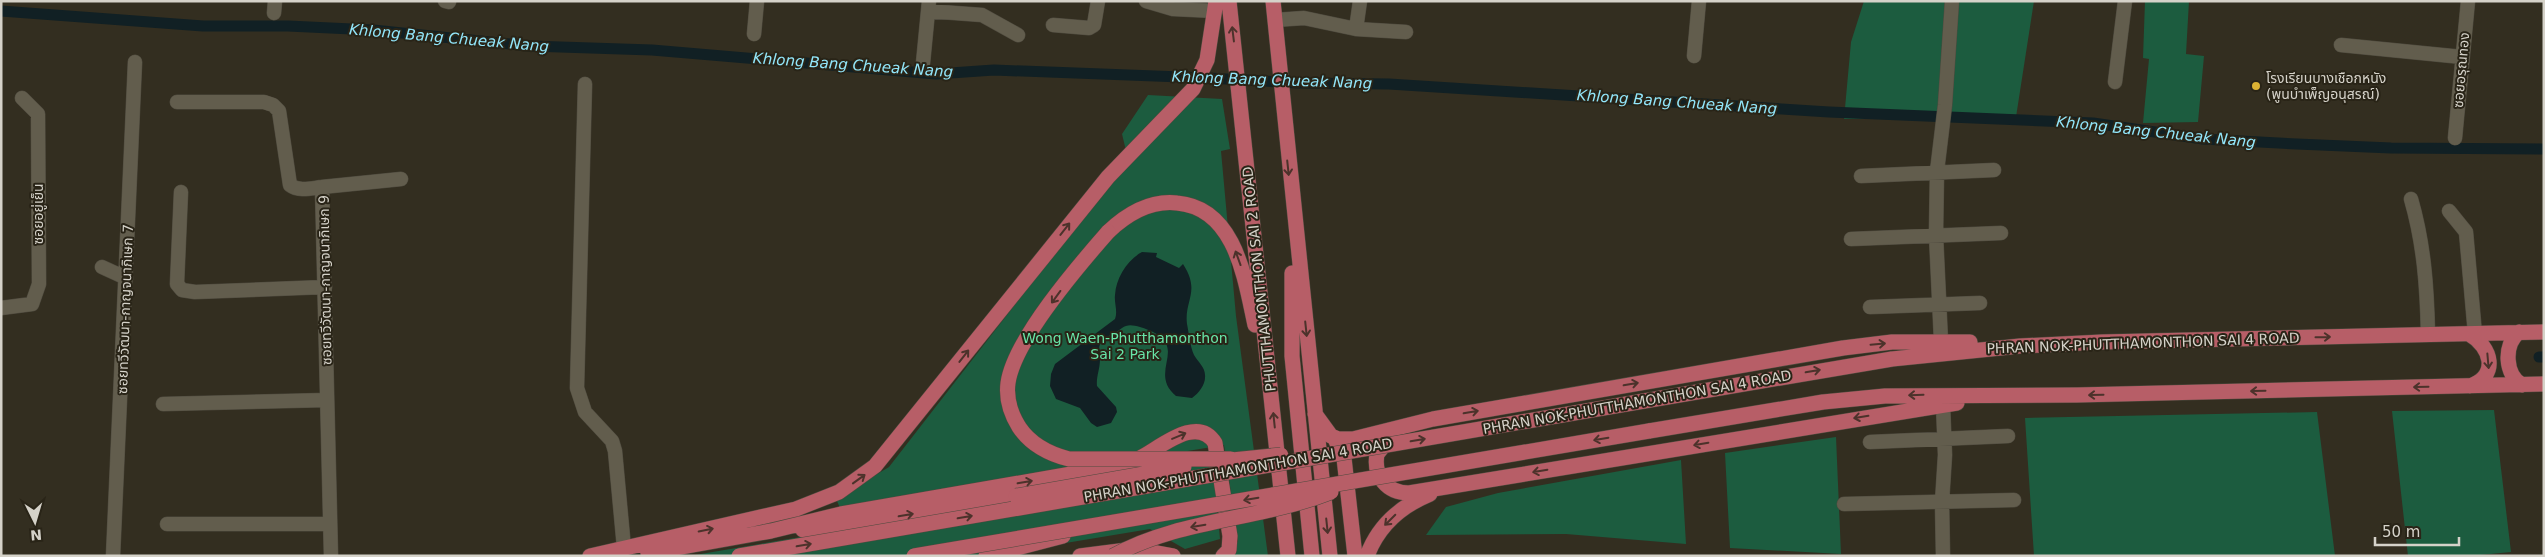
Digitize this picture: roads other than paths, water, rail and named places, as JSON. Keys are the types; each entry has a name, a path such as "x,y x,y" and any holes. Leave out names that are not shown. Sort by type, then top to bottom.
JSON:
{"main road":[{"name":"PHUTTHAMONTHON SAI 2 ROAD","path":"1229,1 1288,556"},
{"path":"1273,1 1283,119 1330,556"},
{"path":"626,552 796,509 839,492 865,475 898,439 1108,177 1173,111 1197,82 1207,60 1215,6"},
{"path":"1230,459 1069,459 1051,454 1037,446 1015,420 1008,397 1008,384 1020,349 1079,266 1108,232 1129,214 1156,204 1170,202 1196,207 1219,224 1228,236 1240,264 1270,390"},
{"path":"1294,225 1291,337 1312,556"},
{"path":"2519,332 2512,340 2508,360 2513,376 2522,385"},
{"name":"PHRAN NOK-PHUTTHAMONTHON SAI 4 ROAD","path":"739,556 1892,359 2062,343 2544,332"},
{"path":"2470,386 2483,380 2490,366 2486,350 2472,334"},
{"path":"1334,438 1353,440 1414,424 1818,352 1892,342 2062,343"},
{"path":"914,556 1852,398 1925,395 2013,396 2544,384"},
{"path":"1414,424 1388,439 1379,450 1376,467 1383,482 1394,490 1409,493 1943,404 2013,396"},
{"path":"1315,414 1326,432 1334,438 1344,458 1354,556"},
{"path":"771,531 841,514 1111,467 1128,463 1180,435 1197,431 1207,434 1215,443 1230,536 1229,550 1223,556"},
{"path":"590,556 771,531 823,528 1230,459 1276,455 1324,456"},
{"path":"1113,556 1169,532 1280,509 1363,480"},
{"path":"1367,556 1379,533 1400,511 1428,495 1465,484"},
{"path":"986,556 1122,521"},
{"path":"1080,556 1135,549 1173,556"}],"street":[{"path":"754,34 757,1"},
{"path":"1053,25 1089,28 1094,25 1098,1"},
{"path":"1146,1 1173,9 1215,6"},
{"path":"1356,28 1360,1"},
{"path":"1694,56 1699,1"},
{"path":"1941,341 1936,235 1937,171 1942,139 1952,1"},
{"path":"2115,82 2125,1"},
{"name":"ซอยอรุณทอง","path":"2455,138 2468,1"},
{"path":"924,56 928,6 982,15 1018,35"},
{"path":"1275,20 1304,18 1356,28 1406,32"},
{"path":"2341,45 2462,57"},
{"name":"ซอยทวีวัฒนา-กาญจนาภิเษก 7","path":"113,556 135,62"},
{"path":"586,84 577,388 585,412 612,441 615,451 626,552"},
{"name":"ซอยอยู่เย็น","path":"1,308 32,304 38,284 38,114 22,98"},
{"name":"ซอยทวีวัฒนา-กาญจนาภิเษก 9","path":"177,102 264,102 273,105 279,111 290,184 294,188 302,189 322,187 331,556"},
{"path":"1861,176 1937,171 1994,170"},
{"path":"322,187 400,179"},
{"path":"181,192 177,284 182,290 190,292 325,287"},
{"path":"2410,199 2422,245 2426,278 2428,334"},
{"path":"2449,212 2466,232 2472,334"},
{"path":"1851,239 2001,233"},
{"path":"102,267 126,278"},
{"path":"1870,307 1980,303"},
{"path":"163,404 328,400"},
{"path":"1943,404 1945,439 1942,502 1943,556"},
{"path":"1870,442 2008,436"},
{"path":"1844,504 2014,500"},
{"path":"167,524 330,524"}],"waterway":[{"name":"Khlong Bang Chueak Nang","path":"1,11 203,26 288,26 373,30 530,46 652,50 936,74 994,70 1298,83 1389,84 1829,112 2093,123 2203,139 2391,148 2544,149"},
{"path":"2539,357 2544,357"}],"place":[{"name":"โรงเรียนบางเชือกหนัง (พูนบำเพ็ญอนุสรณ์)","path":"2256,86"}],"park label":[{"name":"Wong Waen-Phutthamonthon Sai 2 Park","path":"1125,346"}]}
